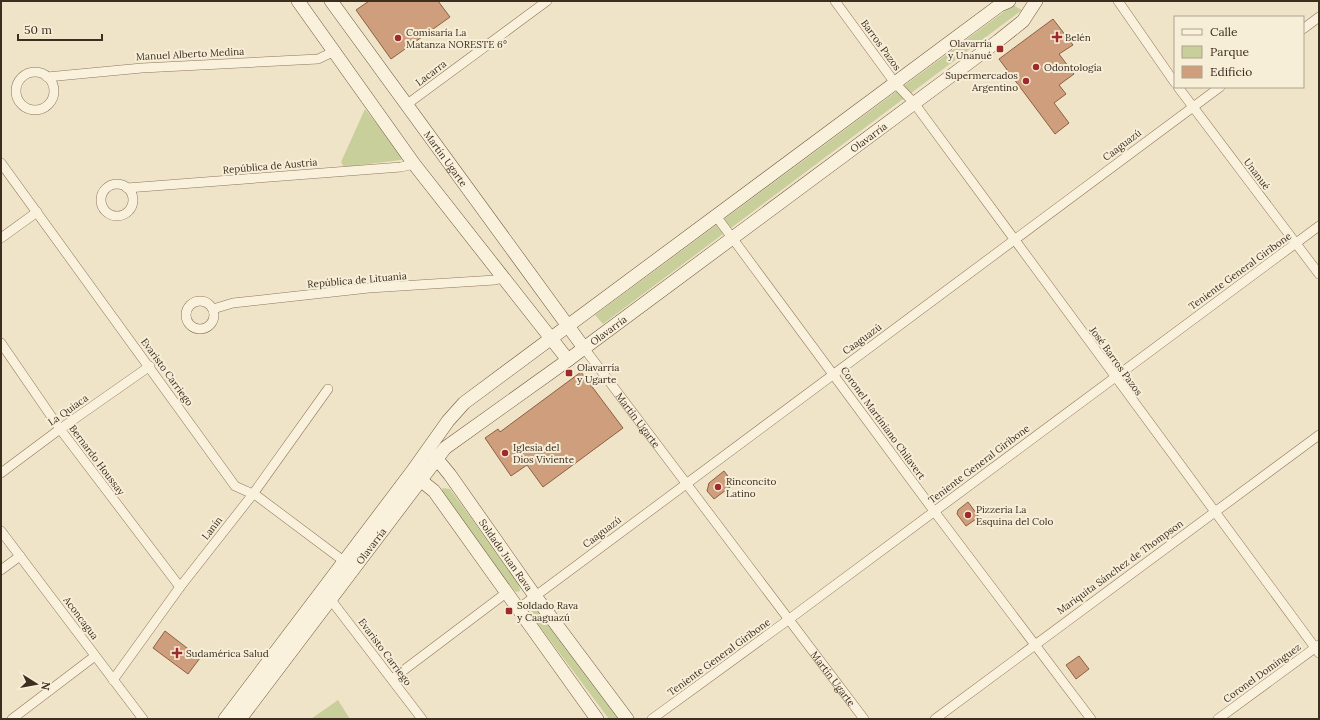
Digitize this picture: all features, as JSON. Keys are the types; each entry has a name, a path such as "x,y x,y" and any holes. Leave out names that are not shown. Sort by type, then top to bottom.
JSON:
{"street":[{"path":"298,1 414,164 568,360"},
{"name":"Martín Ugarte","path":"331,1 584,348 864,719"},
{"name":"Lacarra","path":"406,105 546,1"},
{"name":"Barros Pazos","path":"835,1 895,83"},
{"name":"Olavarría","path":"240,719 331,600 432,454 456,410 1000,5 1009,1"},
{"name":"Olavarría","path":"432,454 453,442 568,360 1023,22 1036,1"},
{"path":"1118,1 1174,82"},
{"path":"1304,28 1319,17"},
{"name":"Manuel Alberto Medina","path":"48,77 54,87 54,93 49,104 45,108 33,111 21,106 15,94 18,81 23,76 35,72 48,77 142,68 318,58 333,52"},
{"name":"José Barros Pazos","path":"895,83 914,103 1114,377 1318,649"},
{"name":"Unanué","path":"1179,88 1319,274"},
{"name":"Caaguazú","path":"518,609 1219,88"},
{"name":"Evaristo Carriego","path":"1,163 150,366 235,486 253,494 345,562"},
{"name":"República de Austria","path":"127,188 401,167 414,164"},
{"path":"1,238 37,212"},
{"name":"Coronel Martiniano Chilavert","path":"716,216 834,373 934,511 1091,719"},
{"name":"Teniente General Giribone","path":"652,719 788,620 1319,226"},
{"name":"República de Lituania","path":"213,309 233,303 369,288 495,280 503,278"},
{"name":"Bernardo Houssay","path":"1,343 60,429 180,587"},
{"name":"La Quiaca","path":"1,473 60,429 150,366"},
{"name":"Lanín","path":"113,680 180,587 253,494 328,390"},
{"name":"Mariquita Sánchez de Thompson","path":"935,719 1035,643 1319,435"},
{"name":"Soldado Juan Rava","path":"432,454 450,475 536,596 627,719"},
{"path":"416,477 434,491 597,719"},
{"name":"Olavarría","path":"225,719 345,562 416,477"},
{"name":"Aconcagua","path":"1,530 143,719"},
{"path":"1,570 20,556"},
{"path":"392,679 506,593"},
{"name":"Evaristo Carriego","path":"331,600 422,719"},
{"name":"Coronel Domínguez","path":"1218,719 1318,649"},
{"path":"12,719 25,715 95,656"}],"green space":[{"path":"1013,5 1022,10 603,324 595,315"},
{"path":"365,109 403,157 401,160 344,167 341,162"},
{"path":"443,488 450,489 519,584 520,591 516,592 513,589 441,491"},
{"path":"532,609 539,609 620,719 609,719 531,615"},
{"path":"338,700 350,719 311,719"}],"building":[{"name":"Comisaría La Matanza NORESTE 6°","path":"369,1 438,1 450,17 391,59 356,10"},
{"path":"1053,19 1073,45 1059,54 1074,74 1059,85 1066,94 1054,103 1069,123 1055,134 999,59"},
{"path":"581,372 623,428 543,487 527,465 511,476 485,438 498,429 500,432"},
{"name":"Rinconcito Latino","path":"724,471 734,484 714,499 707,491 709,483"},
{"name":"Pizzeria La Esquina del Colo","path":"968,502 979,517 966,526 957,514 958,510"},
{"name":"Sudamérica Salud","path":"165,631 200,658 188,674 153,648"},
{"path":"1079,656 1089,669 1076,679 1066,665"}],"place":[{"name":"Belén","path":"1057,37"},
{"name":"Comisaría La Matanza NORESTE 6°","path":"398,38"},
{"name":"Olavarría y Unanué","path":"1000,49"},
{"name":"Odontología","path":"1036,67"},
{"name":"Supermercados Argentino","path":"1026,81"},
{"name":"Olavarría y Ugarte","path":"569,373"},
{"name":"Iglesia del Dios Viviente","path":"505,453"},
{"name":"Rinconcito Latino","path":"718,487"},
{"name":"Pizzeria La Esquina del Colo","path":"968,515"},
{"name":"Soldado Rava y Caaguazú","path":"509,611"},
{"name":"Sudamérica Salud","path":"177,653"}]}
